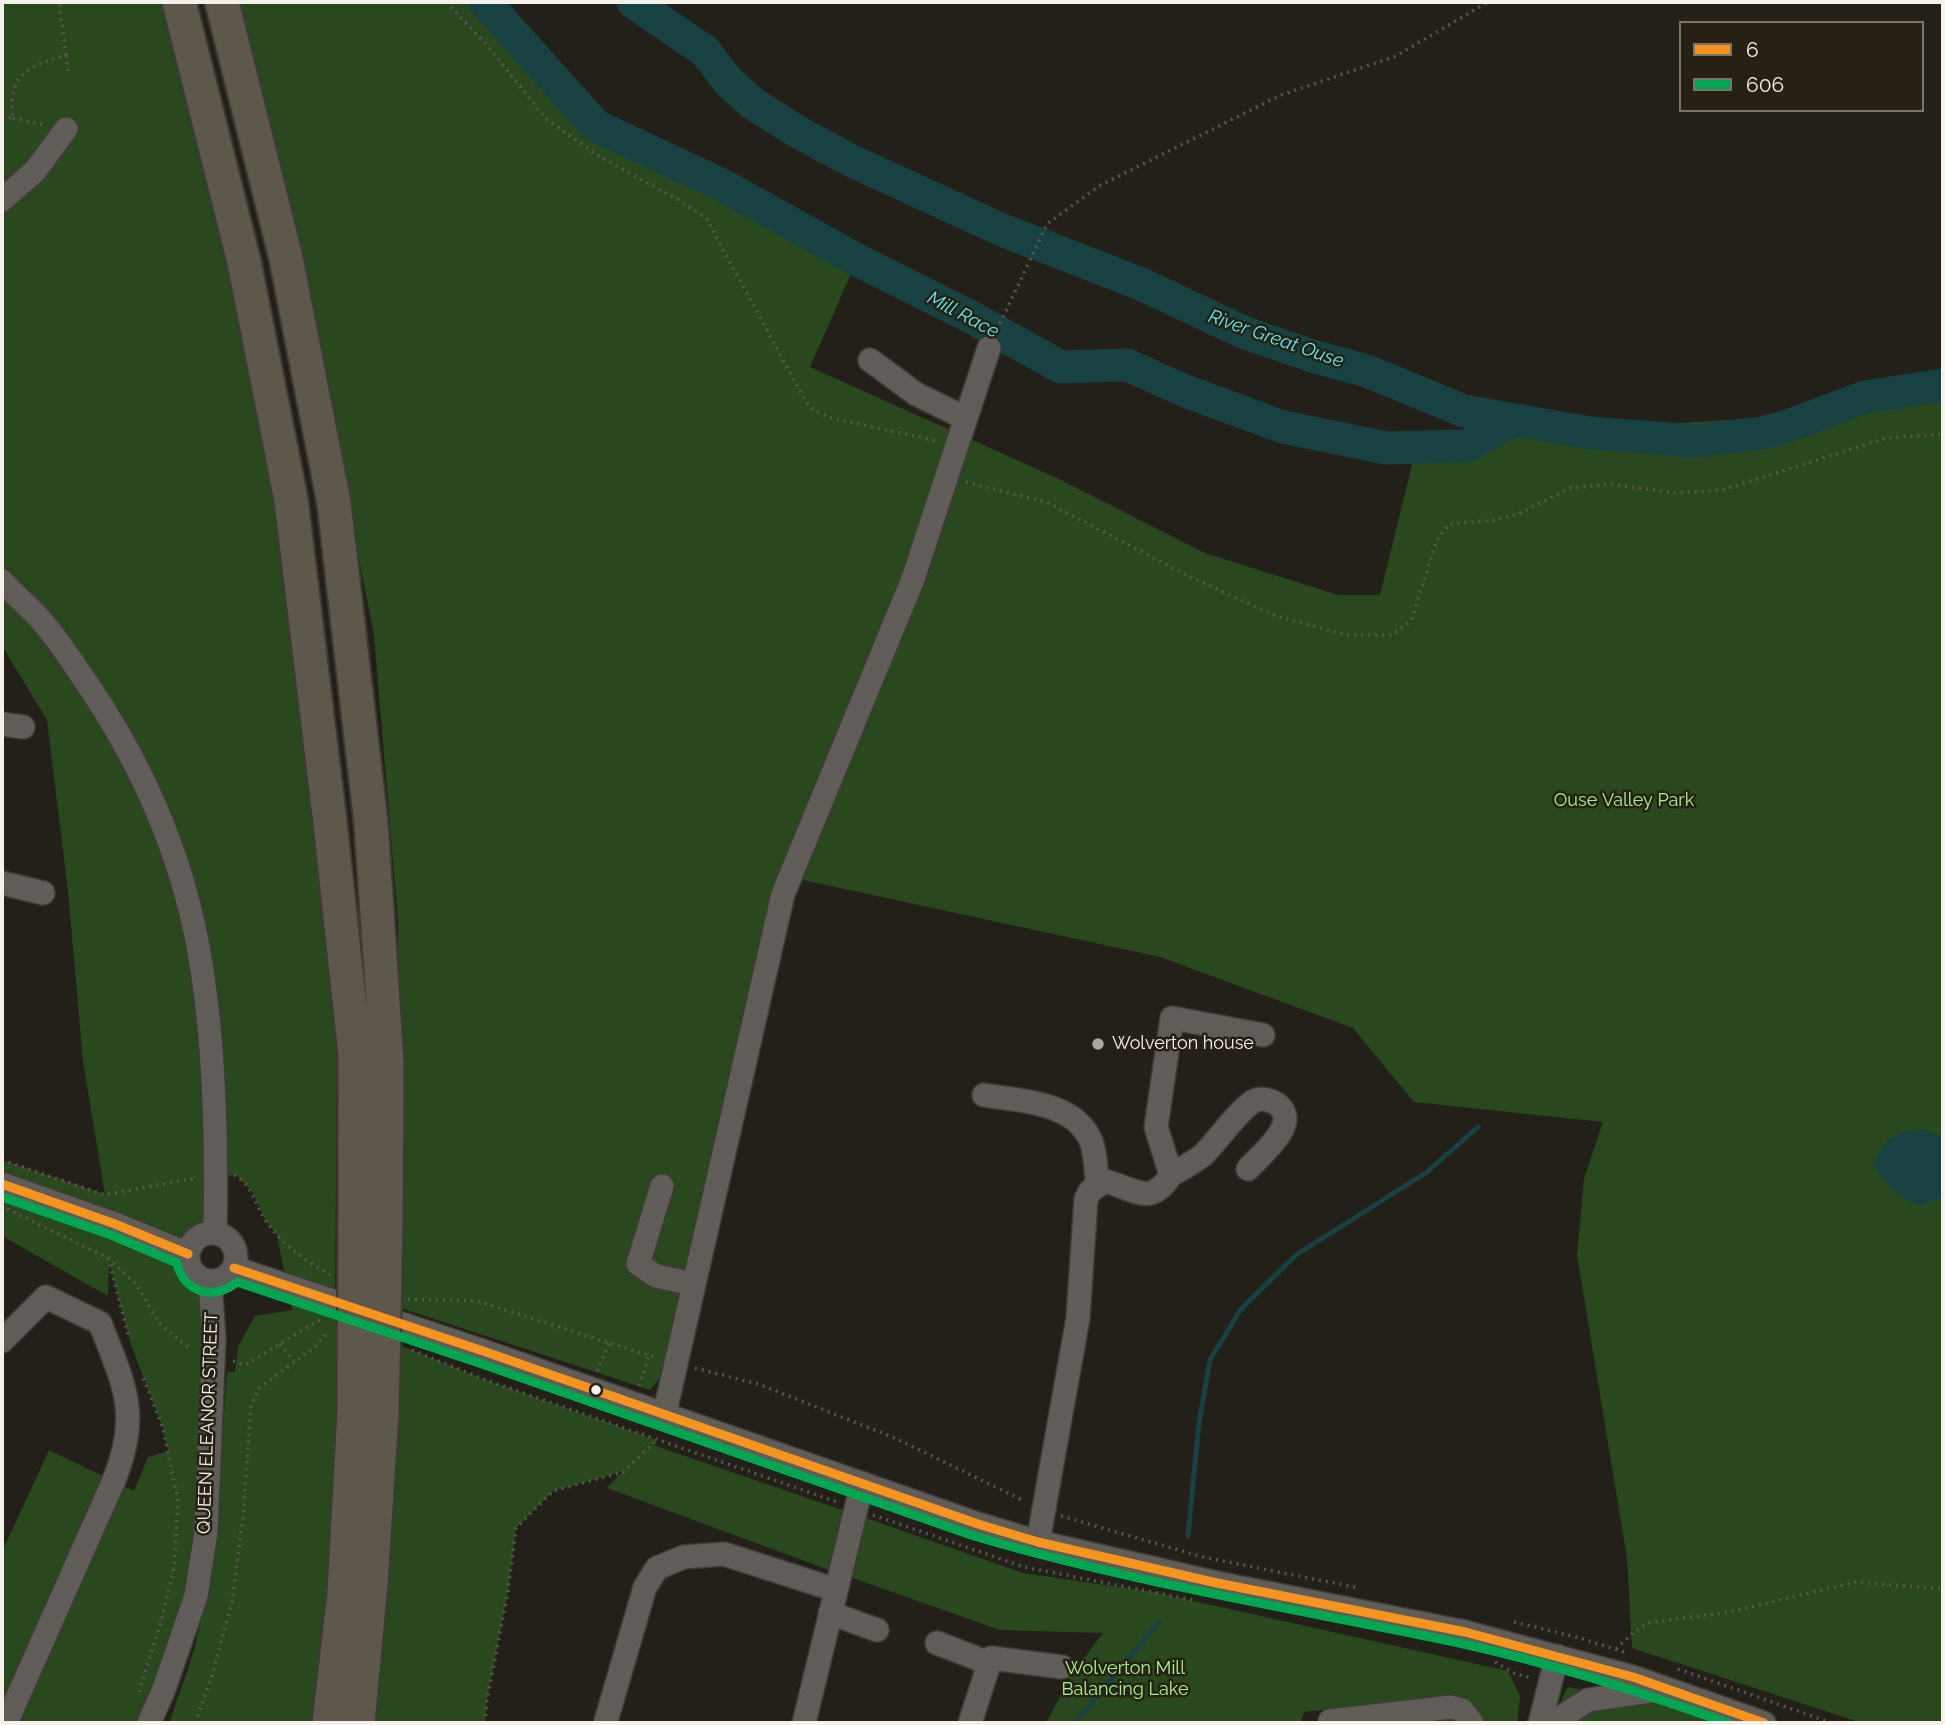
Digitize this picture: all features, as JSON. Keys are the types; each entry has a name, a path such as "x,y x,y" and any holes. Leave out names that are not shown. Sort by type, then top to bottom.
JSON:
{"highway":[{"path":"178,2 244,262 291,500 330,823 370,1219"},
{"path":"222,2 286,258 334,503 371,823 387,1062 370,1219 368,1412 372,1583 358,1723"},
{"path":"329,1723 368,1412"}],"street":[{"path":"2,200 35,171 66,129"},
{"path":"664,1416 783,894 912,579 989,348"},
{"path":"870,360 916,394 965,418"},
{"path":"2,581 40,620 102,705 139,770 167,835 198,946 211,1049 215,1233"},
{"path":"2,883 43,893"},
{"path":"1171,1175 1156,1127 1172,1018 1263,1035"},
{"path":"984,1095 1048,1106 1074,1121 1091,1140 1096,1160 1097,1184"},
{"path":"1038,1542 1078,1318 1086,1199 1097,1184 1105,1181 1142,1194 1151,1193 1164,1185 1171,1175 1202,1156 1247,1107 1256,1100 1268,1100 1278,1105 1286,1120 1282,1132 1248,1169"},
{"path":"2,1184 116,1224 188,1254"},
{"path":"662,1186 638,1264 656,1276 693,1284"},
{"path":"215,1233 234,1245 236,1260 228,1276 210,1281 196,1275 190,1267 188,1254 197,1238 215,1233"},
{"path":"234,1268 483,1351 978,1524 1038,1542 1217,1583 1465,1632 1633,1677 1672,1679 1764,1723"},
{"name":"QUEEN ELEANOR STREET","path":"149,1723 164,1689 196,1596 206,1532 214,1339 210,1281"},
{"path":"2,1341 47,1297 100,1323 126,1390 129,1423 124,1456 6,1723"},
{"path":"804,1723 862,1484"},
{"path":"606,1721 645,1587 657,1568 684,1557 724,1554 836,1590"},
{"path":"830,1613 877,1630"},
{"path":"937,1643 989,1663"},
{"path":"1540,1723 1557,1656"},
{"path":"970,1723 990,1658 1062,1667"},
{"path":"1552,1723 1588,1700 1672,1679"},
{"path":"1330,1721 1451,1707 1462,1710 1472,1723"}],"path":[{"path":"59,2 69,76"},
{"path":"446,2 486,44 547,119 597,155 706,218 806,402 816,411 836,419 957,445"},
{"path":"989,348 1047,224 1099,186 1281,95 1396,56 1488,2"},
{"path":"13,117 10,99 18,77 37,64 66,55"},
{"path":"2,116 66,129"},
{"path":"947,475 1046,502 1190,577 1276,616 1346,635 1392,635 1411,621 1437,540 1449,524 1496,520 1518,514 1571,488 1610,484 1674,493 1723,490 1886,439 1943,434"},
{"path":"2,1160 105,1195 190,1178 236,1175 252,1191 266,1221 294,1253 332,1276"},
{"path":"108,1258 137,1285 159,1323 190,1349"},
{"path":"401,1299 477,1301 676,1363 758,1384 895,1438 1043,1510 1096,1528 1203,1557"},
{"path":"230,1360 245,1365 326,1317"},
{"path":"195,1723 212,1676 232,1602 243,1518 251,1405 258,1388 315,1347 330,1329"},
{"path":"280,1343 294,1361"},
{"path":"596,1373 610,1343"},
{"path":"485,1723 516,1528 554,1491 623,1472 657,1440"},
{"path":"1629,1653 1616,1649 1647,1623 1729,1612 1856,1582 1943,1589"},
{"path":"1672,1679 1832,1723"}],"green space":[{"path":"2,2 162,2 194,112 269,448 286,608 315,812 337,1058 337,1320 486,1380 657,1440 653,1445 845,1511 829,1570 607,1488 622,1472 553,1491 516,1528 485,1723 169,1723 196,1642 209,1575 227,1372 235,1372 238,1347 255,1316 292,1310 277,1235 266,1221 252,1191 236,1175 214,1177 205,1234 193,1245 189,1257 193,1269 205,1280 206,1532 149,1723 2,1723 2,1552 49,1450 134,1491 148,1457 168,1451 163,1428 131,1345 109,1261 108,1296 2,1236 2,1160 105,1194 83,1061 68,891 47,720 2,646"},
{"name":"Ouse Valley Park","path":"224,2 485,2 596,126 726,187 857,260 810,367 1059,479 1205,553 1338,595 1380,595 1420,432 1467,436 1842,413 1943,399 1943,1723 1862,1723 1632,1648 1627,1558 1577,1255 1584,1179 1603,1122 1414,1102 1353,1028 1160,957 789,877 661,1377 650,1390 401,1308 398,921 374,635 335,438"},
{"name":"Wolverton Mill Balancing Lake","path":"866,1518 1023,1573 1153,1592 1508,1671 1520,1696 1517,1723 1445,1723 1438,1696 1304,1712 1301,1723 1046,1723 1071,1675 1103,1633 1000,1630 850,1577"},
{"path":"1568,1687 1678,1707 1727,1723 1557,1723 1562,1698"}],"water":[{"path":"1922,1129 1938,1135 1943,1141 1943,1197 1920,1206 1892,1189 1873,1163 1892,1138 1904,1132"}],"waterway":[{"name":"Mill Race","path":"485,2 596,126 726,187 857,260 971,317 1061,367 1127,365 1188,392 1283,427 1386,448 1467,446 1510,422"},
{"name":"River Great Ouse","path":"633,2 705,51 728,81 752,103 796,131 852,161 1002,230 1141,284 1243,332 1312,356 1367,371 1464,411 1590,433 1696,441 1762,433 1865,397 1943,385"},
{"path":"1188,1536 1199,1423 1210,1360 1241,1309 1296,1255 1427,1172 1478,1127"},
{"path":"1075,1723 1159,1622"}],"transit line":[{"name":"6","path":"2,1184 115,1224 188,1254"},
{"name":"606","path":"2,1197 111,1235 177,1263 186,1281 201,1291 219,1291 237,1282 479,1363 974,1536 1155,1582 1493,1651 1595,1679 1728,1723"},
{"name":"6","path":"234,1268 483,1351 978,1524 1038,1542 1217,1583 1465,1632 1633,1677 1764,1723"}],"place":[{"name":"Wolverton house","path":"1098,1044"}]}
